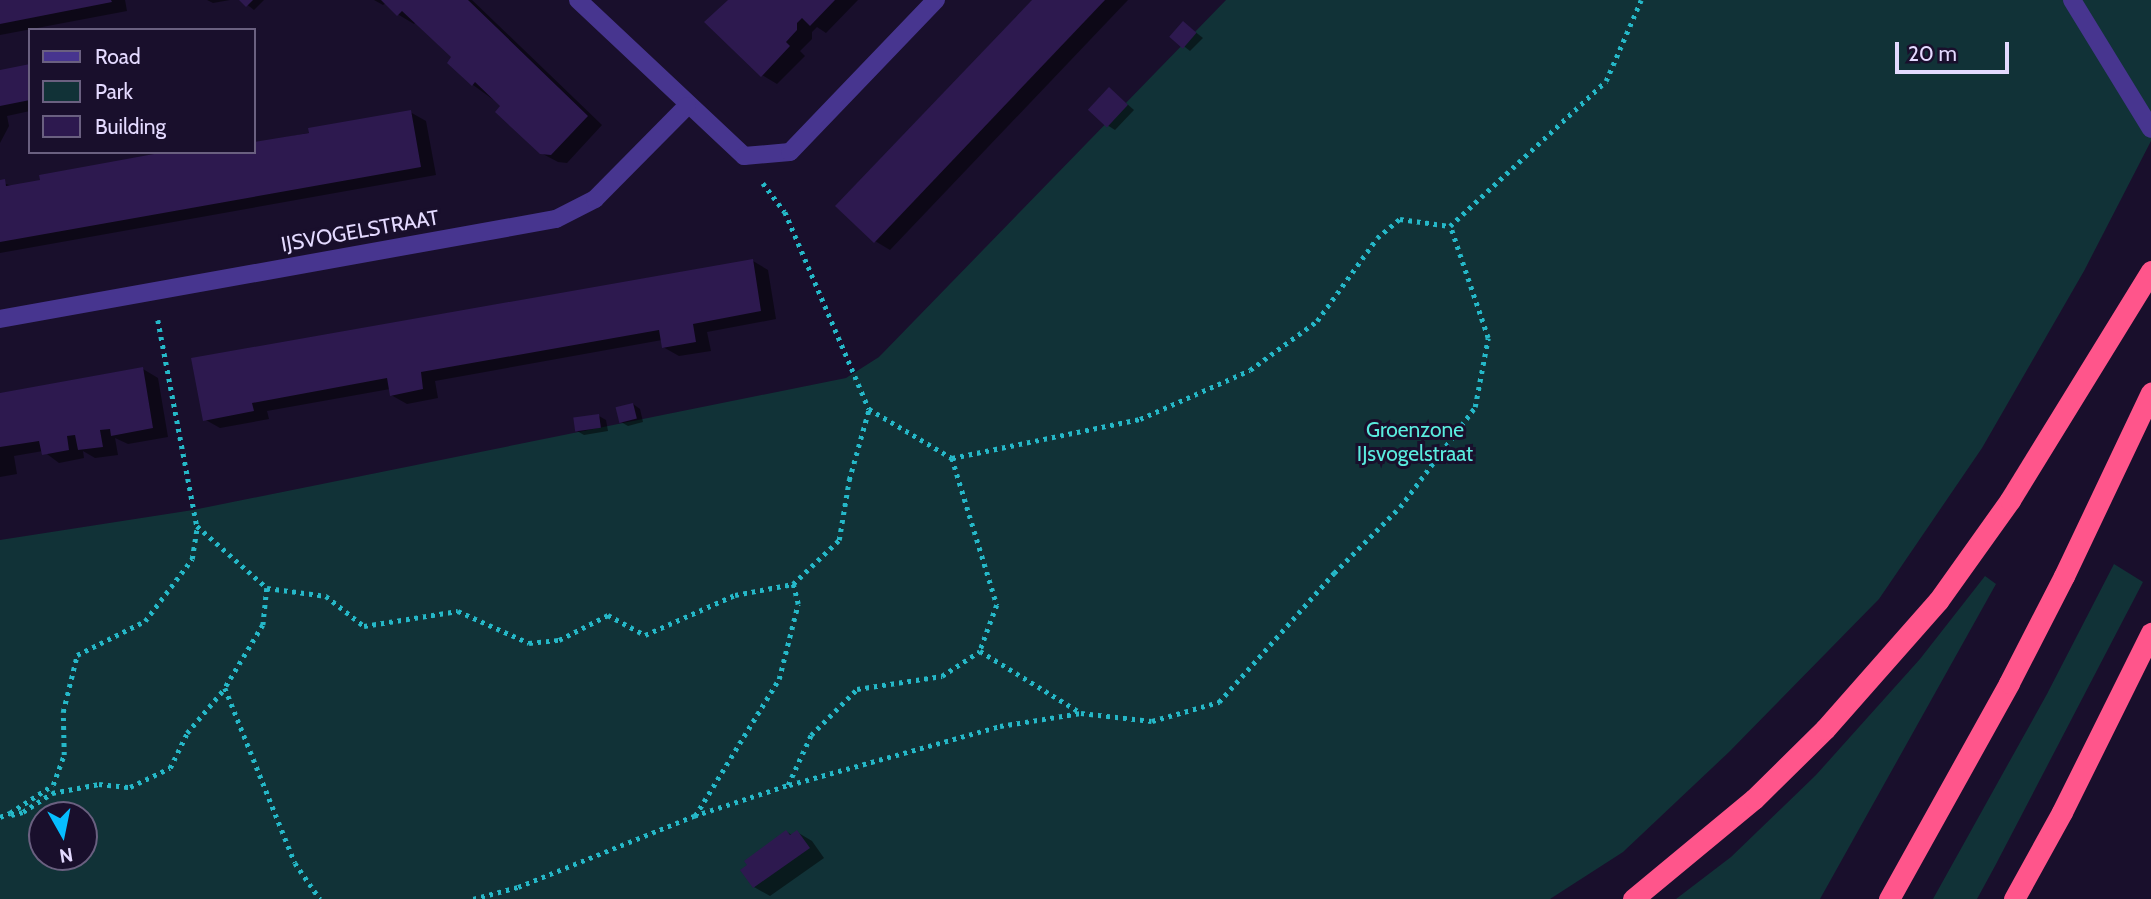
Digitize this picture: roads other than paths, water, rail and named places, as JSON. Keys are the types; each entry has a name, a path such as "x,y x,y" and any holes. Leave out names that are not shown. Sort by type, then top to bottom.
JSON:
{"highway":[{"path":"1633,899 1754,799 1825,729 1938,601 2010,500 2151,271"},
{"path":"1889,899 2009,683 2064,576 2151,393"},
{"path":"2014,899 2062,812 2151,633"}],"street":[{"path":"579,0 687,106 744,156 790,152 936,0"},
{"path":"2072,0 2151,129"},
{"name":"IJSVOGELSTRAAT","path":"0,319 556,219 595,199 687,106"}],"park label":[{"name":"Groenzone IJsvogelstraat","path":"1415,442"}]}
